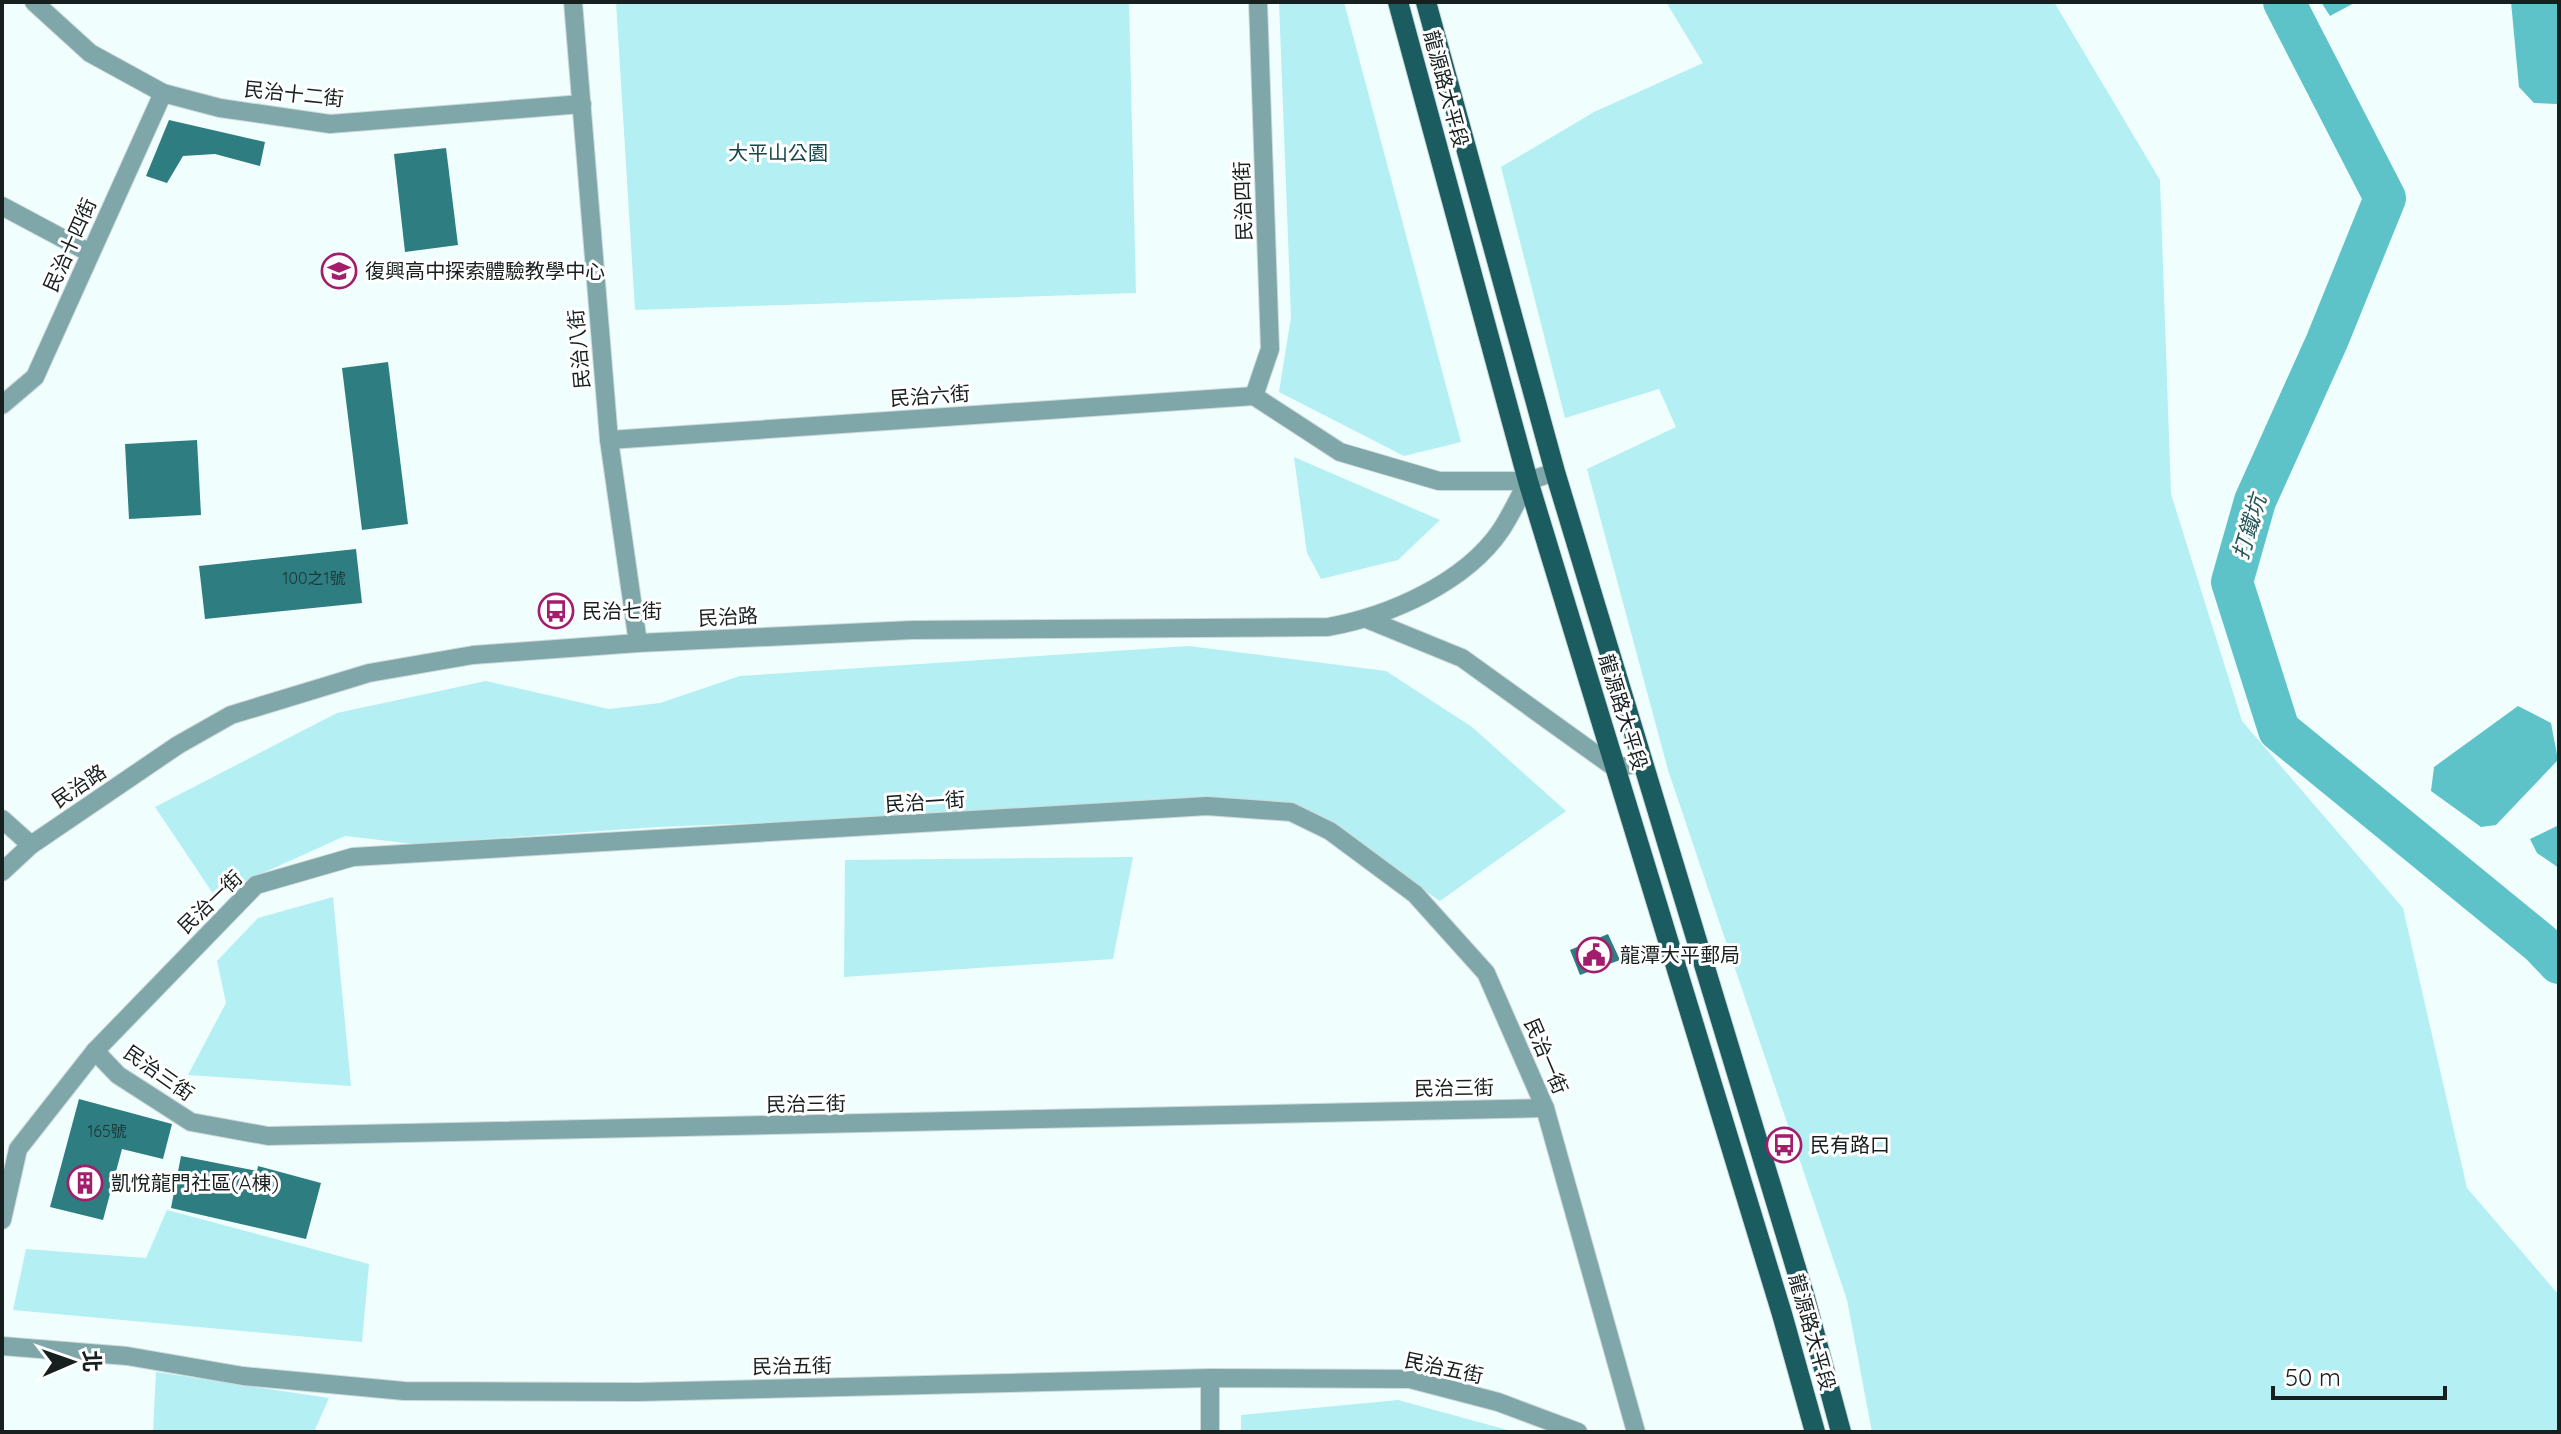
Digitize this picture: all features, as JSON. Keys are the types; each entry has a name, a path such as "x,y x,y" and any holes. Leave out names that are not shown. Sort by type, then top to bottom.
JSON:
{"main road":[{"name":"龍源路大平段","path":"1398,2 1528,481 1782,1314 1815,1432"},
{"name":"龍源路大平段","path":"1426,2 1555,472 1805,1298 1841,1432"}],"street":[{"name":"民治十二街","path":"34,2 90,53 163,93 220,108 330,124 582,104"},
{"name":"民治八街","path":"573,2 609,440 638,643"},
{"name":"民治四街","path":"1254,396 1270,349 1258,2"},
{"name":"民治十四街","path":"2,405 35,377 163,93"},
{"path":"2,206 22,220 90,253"},
{"name":"民治六街","path":"609,440 1254,396"},
{"path":"1254,396 1340,452 1439,481 1528,481 1555,472"},
{"path":"1369,620 1463,569 1500,532 1528,481"},
{"path":"1369,620 1462,658 1615,768 1641,763"},
{"name":"民治路","path":"2,872 31,845 178,745 231,715 369,673 473,655 638,643 912,630 1328,627 1369,620"},
{"name":"民治一街","path":"2,1220 18,1149 95,1051 256,885 353,857 1207,806 1291,812 1330,831 1415,894 1486,973 1545,1108 1636,1432"},
{"path":"2,819 31,845"},
{"name":"民治三街","path":"95,1051 118,1075 191,1122 268,1136 1545,1108"},
{"name":"民治五街","path":"2,1346 127,1356 243,1376 404,1391 638,1392 1210,1378 1410,1379 1498,1402 1578,1432"},
{"path":"1210,1378 1210,1432"}],"green space":[{"name":"大平山公園","path":"616,2 1129,2 1136,293 635,310"},
{"path":"1279,2 1344,2 1461,442 1404,456 1279,392 1291,317"},
{"path":"1666,2 2054,2 2160,180 2171,494 2242,721 2403,908 2467,1188 2559,1295 2559,1432 1872,1432 1847,1300 1668,770 1587,469 1676,427 1659,389 1565,418 1501,167 1594,112 1703,63"},
{"path":"1294,457 1440,520 1398,560 1321,579 1307,553"},
{"path":"1189,646 1386,671 1472,727 1566,811 1440,901 1311,815 1032,812 657,827 414,844 345,836 214,895 155,807 337,713 486,681 609,709 660,703 740,676"},
{"path":"1133,857 1113,959 844,977 845,860"},
{"path":"333,897 351,1086 188,1075 226,1003 217,961 258,918"},
{"path":"167,1210 369,1264 362,1342 13,1310 26,1249 146,1258"},
{"path":"156,1372 329,1398 314,1432 153,1432"},
{"path":"1398,1400 1515,1432 1241,1432 1241,1415"}],"shaded area":[{"path":"2321,2 2356,2 2330,16"},
{"path":"2511,2 2559,2 2559,103 2534,103 2519,87"},
{"path":"2518,706 2551,723 2558,760 2496,825 2481,827 2431,791 2434,767"},
{"path":"2559,825 2559,868 2537,853 2530,839"}],"building":[{"path":"169,120 265,142 260,166 215,154 183,156 167,183 146,176"},
{"path":"446,148 458,245 405,252 394,154"},
{"path":"388,362 408,524 362,530 342,368"},
{"path":"197,440 201,515 129,519 125,444"},
{"path":"356,549 362,603 205,619 199,566"},
{"path":"1608,934 1620,960 1580,975 1570,950"},
{"name":"凱悅龍門社區(A棟)","path":"79,1099 172,1124 163,1159 122,1149 103,1220 50,1207"},
{"path":"181,1156 257,1171 258,1166 321,1183 306,1239 171,1208"}],"waterway":[{"name":"打鐵坑","path":"2284,2 2385,198 2327,341 2255,501 2232,582 2279,730 2541,944 2559,963"}],"place":[{"name":"復興高中探索體驗教學中心","path":"339,271"},
{"name":"民治七街","path":"556,611"},
{"name":"龍潭大平郵局","path":"1594,955"},
{"name":"民有路口","path":"1784,1145"},
{"name":"凱悅龍門社區(A棟)","path":"85,1183"}]}
